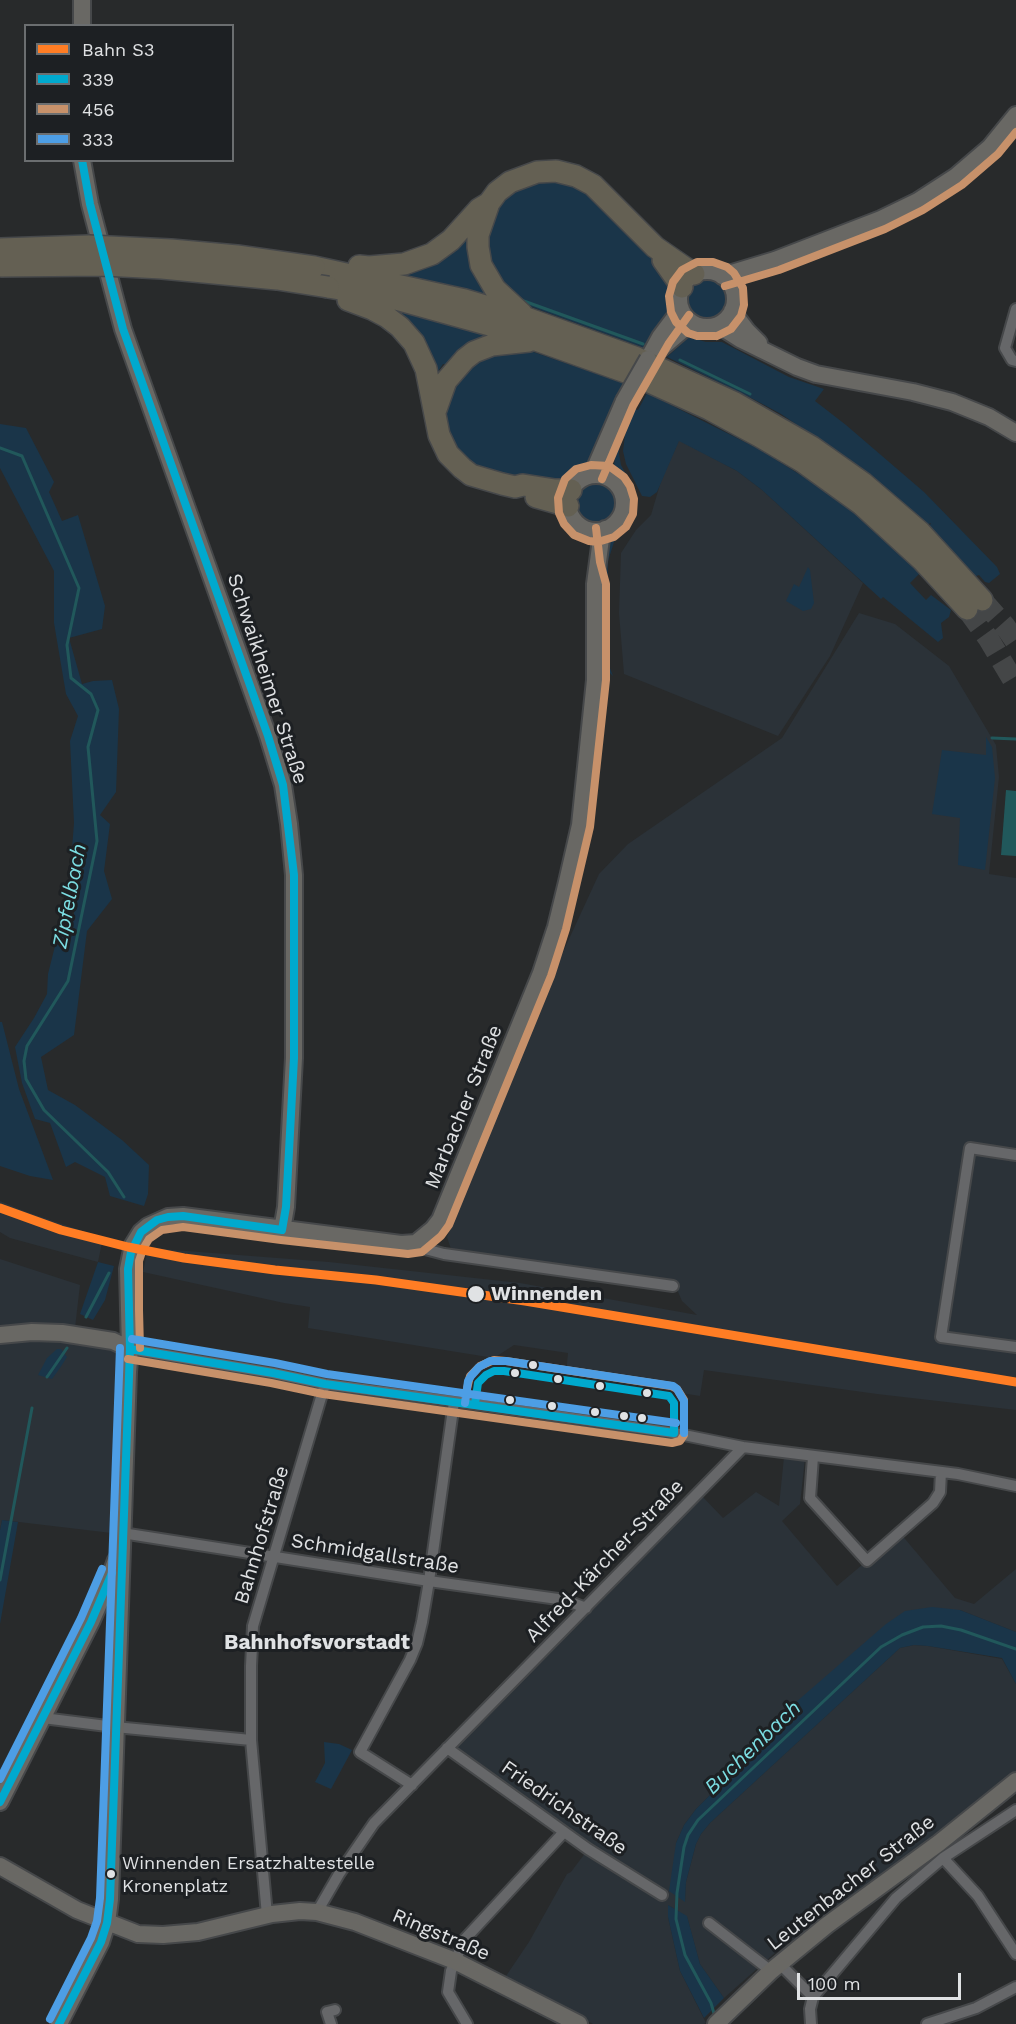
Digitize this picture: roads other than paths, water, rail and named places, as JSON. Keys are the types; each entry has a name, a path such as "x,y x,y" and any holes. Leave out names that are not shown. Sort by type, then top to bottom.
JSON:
{"highway":[{"path":"526,318 495,289 481,265 478,247 478,235 489,203 497,192 518,177 545,171 566,173 593,185 688,281"},
{"path":"0,266 162,267 277,279 326,271 404,264 423,258 441,248 479,209 489,203"},
{"path":"0,249 89,246 171,250 256,258 326,271 465,300 582,337 684,378 744,408 803,442 882,498 920,532 974,604 861,504 803,462 735,422 656,384 538,340 393,298 326,271"},
{"path":"326,271 343,299 387,317 407,335 418,350 426,369 439,435 448,454 456,462 471,475 489,482 515,487 523,486 569,498"},
{"path":"435,412 446,381 458,365 474,352 492,345 538,340"}],"main road":[{"path":"82,0 82,24"},
{"path":"722,276 775,260 881,219 918,201 955,177 990,147 1016,115"},
{"name":"Schwaikheimer Straße","path":"82,162 97,232 123,329 283,785 294,875 294,1058 286,1207 282,1230"},
{"path":"733,291 752,273 775,260"},
{"path":"664,339 693,324 708,327 718,325 729,316 734,304 733,291 722,276 711,272 688,281 679,300 681,309 693,324"},
{"path":"592,475 620,409 648,359 664,339 681,309"},
{"path":"732,310 747,331 775,357"},
{"path":"718,325 775,357 816,374 914,392 952,402 989,417 1016,433"},
{"path":"610,479 610,454 620,409"},
{"path":"598,475 610,479 621,490 624,506 618,520 605,529 592,531 585,529 576,522 569,498 582,478 598,475"},
{"name":"Marbacher Straße","path":"585,529 595,584"},
{"name":"Marbacher Straße","path":"416,1243 440,1220 541,973 556,927 580,825 595,680 595,584 601,538 605,529"},
{"path":"59,2024 101,1942 107,1923 110,1899 130,1349 129,1259 135,1241 148,1226 168,1217 183,1216 401,1244 416,1243"},
{"path":"0,1335 32,1332 62,1333 113,1341 130,1349"},
{"path":"0,1802 44,1718 108,1583 122,1533"},
{"name":"Leutenbacher Straße","path":"722,2018 776,1967 827,1925 939,1843 1016,1781"},
{"name":"Ringstraße","path":"0,1866 68,1905 138,1934 171,1934 208,1930 267,1915 300,1911 317,1912 366,1926 455,1961 579,2024"}],"street":[{"path":"1016,309 1005,348 1012,360 1016,361"},
{"path":"1016,1155 970,1148 941,1337 1016,1347"},
{"path":"416,1243 436,1253 673,1286"},
{"path":"130,1349 325,1384 674,1433 744,1447 941,1472 1016,1486"},
{"name":"Bahnhofstraße","path":"267,1915 251,1740 253,1626 325,1384"},
{"path":"412,1785 364,1754 410,1660 422,1622 454,1402"},
{"name":"Alfred-Kärcher-Straße","path":"317,1912 339,1874 374,1823 744,1447"},
{"path":"813,1456 810,1498 867,1561 933,1503 940,1492 941,1472"},
{"name":"Schmidgallstraße","path":"122,1533 565,1600 586,1608"},
{"path":"44,1718 251,1740"},
{"name":"Friedrichstraße","path":"447,1748 564,1832 662,1895"},
{"path":"811,2024 810,2009 813,1996 896,1898 944,1858 1016,1810"},
{"path":"467,2024 448,1992 451,1971 464,1940 564,1832"},
{"path":"944,1858 978,1896 1016,1954"},
{"path":"709,1923 776,1967 813,1996"},
{"path":"927,2024 976,2008 1016,1987"},
{"path":"331,2024 327,2012 335,2010"}],"waterway":[{"path":"521,300 643,344"},
{"path":"680,360 750,394"},
{"name":"Zipfelbach","path":"0,448 22,456 79,588 67,645 71,678 91,694 98,710 88,747 97,841 68,981 27,1046 24,1061 26,1079 44,1110 108,1172 124,1197"},
{"path":"992,738 1016,739"},
{"name":"Zipfelbach","path":"86,1317 109,1273"},
{"name":"Zipfelbach","path":"47,1377 67,1348"},
{"name":"Zipfelbach","path":"0,1580 32,1408"},
{"name":"Buchenbach","path":"715,2017 711,2003 685,1955 676,1919 677,1893 684,1847 688,1835 698,1820 881,1647 902,1635 923,1627 941,1626 961,1630 1016,1649"}],"tunnel":[{"path":"982,600 1016,642"},
{"path":"967,609 988,638 1016,685"}],"rail line":[{"name":"S3","path":"0,1208 61,1230 184,1258 376,1280 525,1301 1016,1382"}],"place":[{"name":"Winnenden","path":"476,1294"},
{"name":"Winnenden Ersatzhaltestelle Kronenplatz","path":"111,1874"}],"district":[{"name":"Bahnhofsvorstadt","path":"317,1643"}]}
